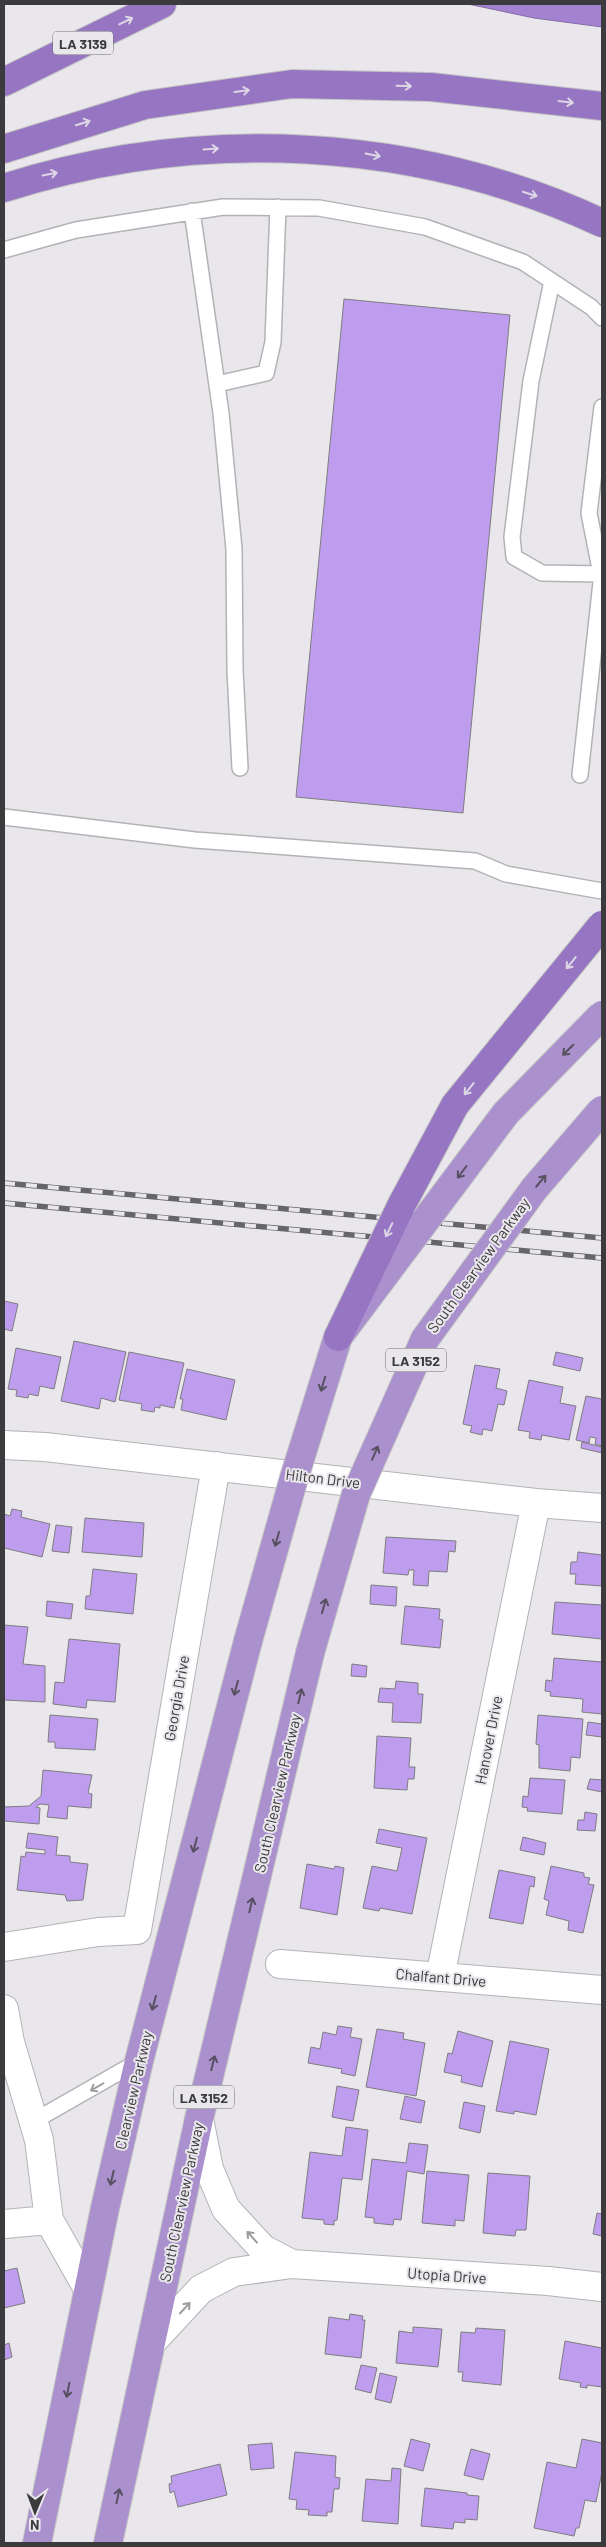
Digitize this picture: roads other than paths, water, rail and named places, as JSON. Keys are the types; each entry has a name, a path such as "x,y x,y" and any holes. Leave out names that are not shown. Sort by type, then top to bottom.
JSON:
{"highway":[{"name":"LA 3139","path":"4,82 162,4"},
{"path":"4,149 145,105 292,84 431,87 602,106"},
{"path":"4,188 45,175 161,153 244,147 363,153 475,176 564,205 602,223"},
{"path":"338,1337 402,1204 455,1105 602,925"},
{"path":"338,1337 506,1114 602,1015"},
{"name":"South Clearview Parkway","path":"108,2543 199,2119 310,1653 356,1494 425,1339 534,1189 598,1115"},
{"name":"Clearview Parkway","path":"37,2543 88,2289 139,2061 248,1641 294,1478 338,1337"}],"street":[{"name":"Hilton Drive","path":"4,1445 45,1447 602,1508"},
{"name":"Georgia Drive","path":"4,1947 98,1932 137,1930 216,1466"},
{"name":"Hanover Drive","path":"440,1977 536,1502"},
{"name":"Chalfant Drive","path":"280,1964 602,1990"},
{"path":"4,2009 10,2042 39,2140 49,2220 88,2289"},
{"name":"Utopia Drive","path":"199,2119 209,2169 226,2208 263,2249 292,2264"},
{"path":"4,2224 49,2220"},
{"name":"Utopia Drive","path":"151,2343 202,2289 234,2272 292,2264 548,2281 602,2287"}],"lane":[{"path":"4,250 76,230 224,207 319,208 425,227 522,262 591,307 602,318"},
{"path":"217,384 266,373 272,342 278,207"},
{"path":"192,212 217,384 234,550 235,670 240,768"},
{"path":"552,281 531,381 512,537 514,557 542,573 602,574"},
{"path":"580,775 602,574 589,513 602,407"},
{"path":"4,817 195,840 475,861 506,874 602,891"},
{"path":"34,2121 139,2061"}],"railway":[{"path":"4,1183 602,1238"},
{"path":"4,1203 602,1258"}]}
